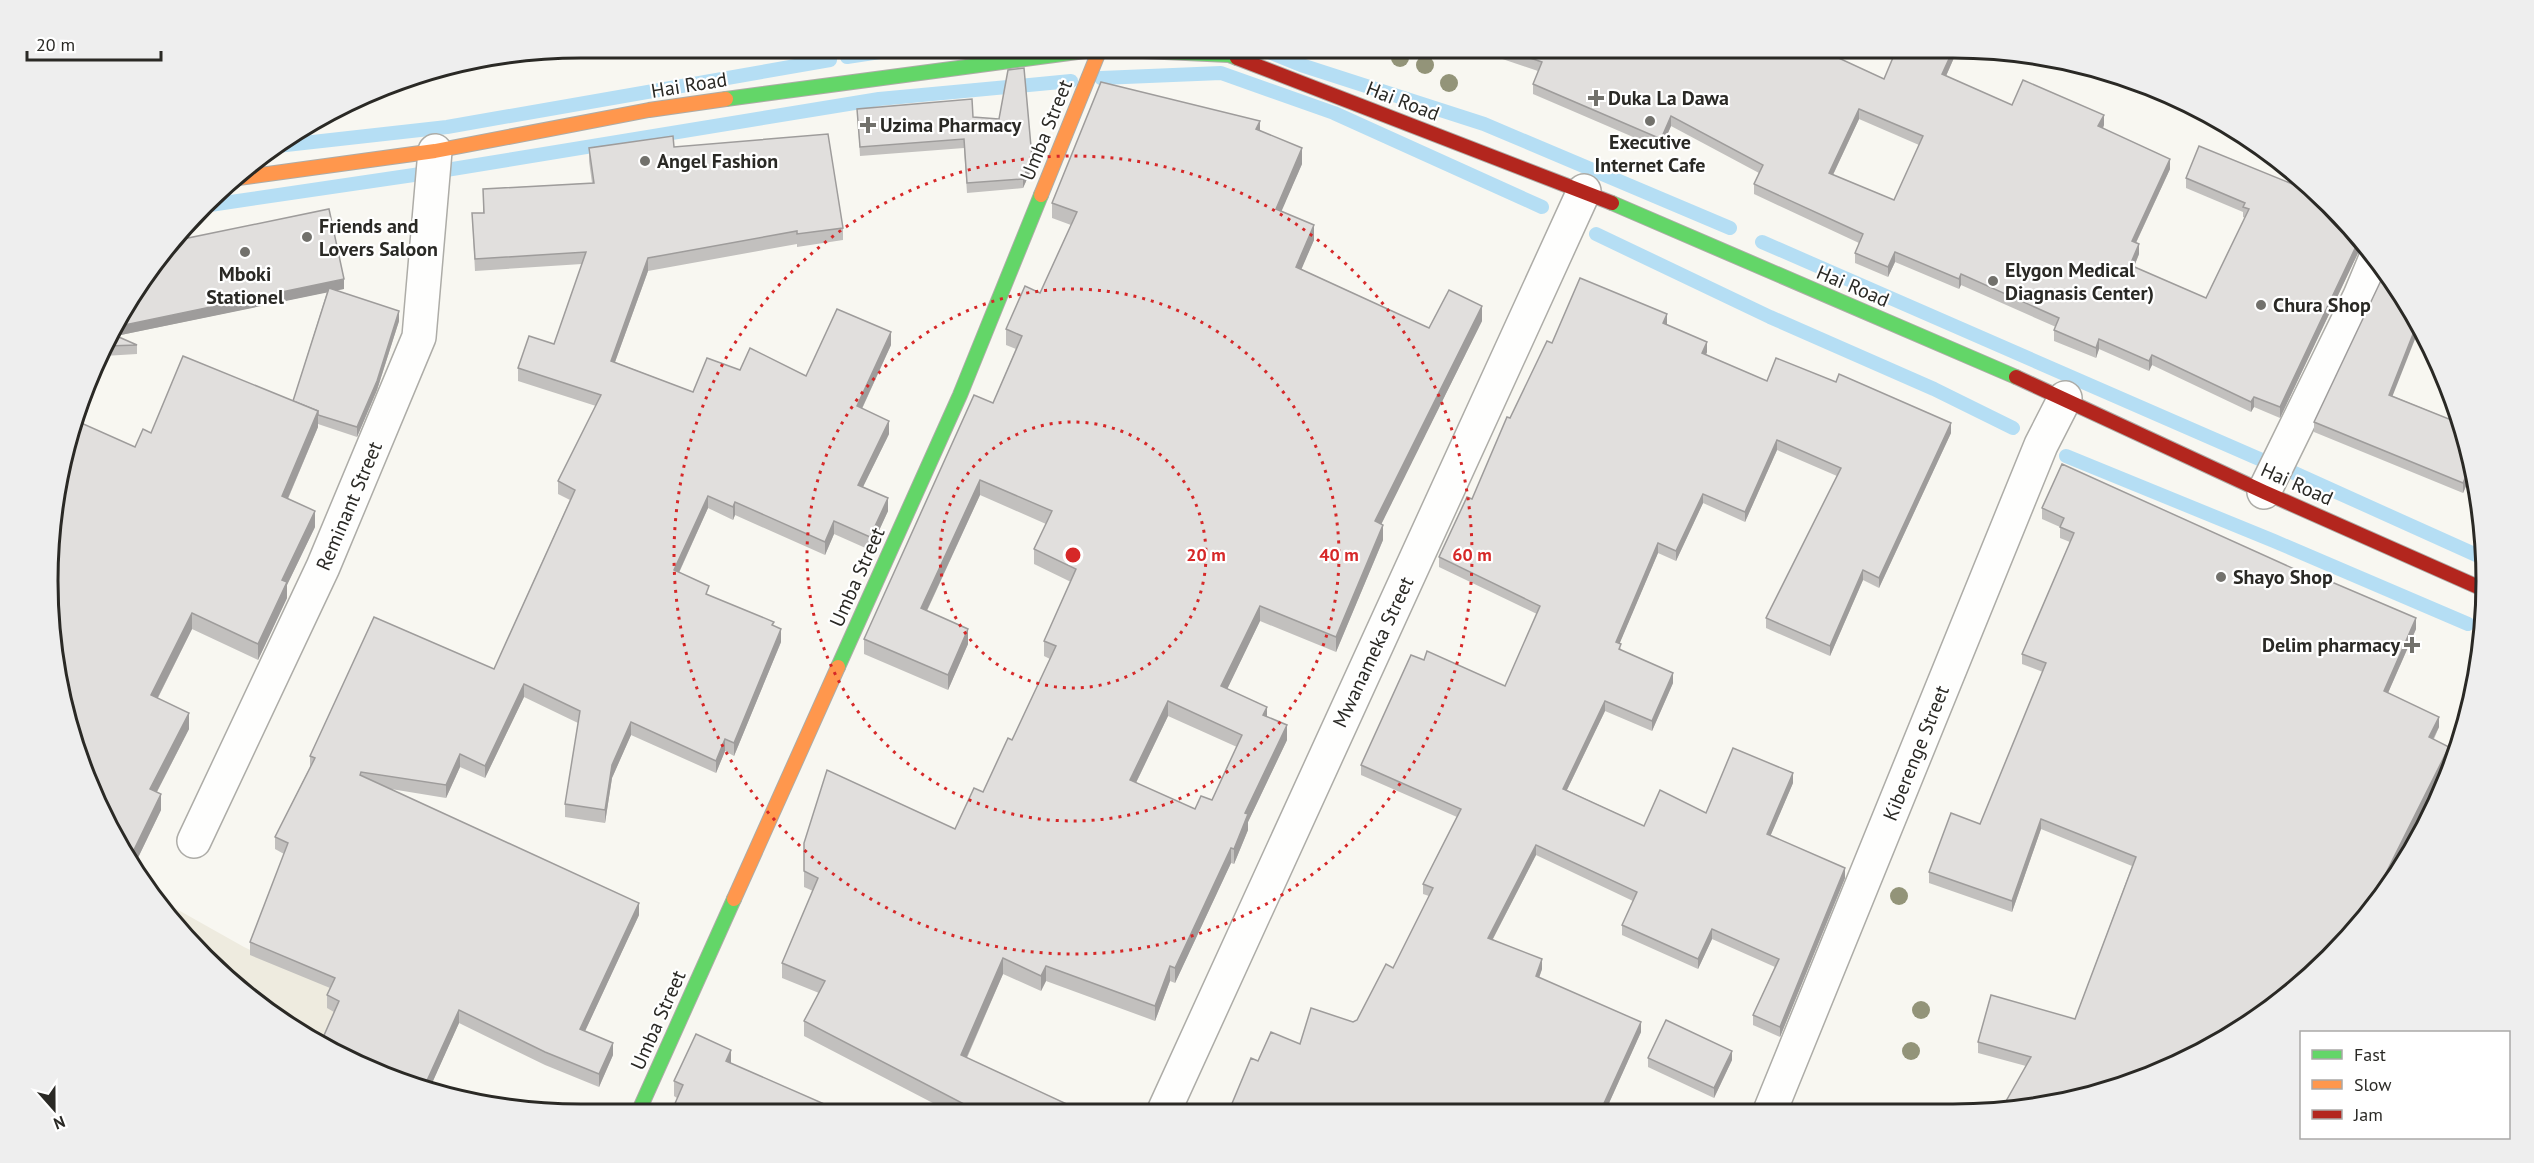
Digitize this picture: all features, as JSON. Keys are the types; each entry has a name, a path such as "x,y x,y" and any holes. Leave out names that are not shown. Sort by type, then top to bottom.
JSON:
{"street":[{"name":"Hai Road","path":"250,177 435,151 650,110 841,82 1029,58"},
{"name":"Umba Street","path":"642,1104 960,395 1096,58"},
{"name":"Hai Road","path":"1237,58 1584,191 2065,398 2264,492 2476,586"},
{"name":"Reminant Street","path":"194,841 324,567 419,337 435,151"},
{"name":"Mwanameka Street","path":"1167,1104 1584,191"},
{"path":"2264,492 2371,269"},
{"name":"Kiberenge Street","path":"1773,1104 2041,445 2065,398"}],"shaded area":[{"path":"172,907 244,947 335,990 379,1064 320,1034 263,996 212,951"}],"building":[{"path":"1530,58 1839,58 1884,79 1893,58 1949,58 1942,74 2012,105 2023,80 2104,115 2098,126 2170,159 2132,241 2139,244 2130,265 2206,298 2249,209 2243,207 2245,203 2186,178 2199,146 2292,184 2322,212 2355,248 2280,407 2254,397 2251,402 2152,355 2149,361 2099,339 2096,348 2054,330 2059,318 1961,274 1959,279 1895,252 1888,267 1855,253 1863,234 1754,184 1763,165 1671,116 1661,139 1533,84 1542,62","holes":["1859,109 1923,136 1894,200 1829,173"]},
{"path":"1024,68 1032,158 1023,179 967,183 964,139 860,147 857,109 972,99 973,117 999,119 1008,70"},
{"path":"1101,82 1260,121 1256,129 1302,148 1276,209 1314,225 1296,267 1429,328 1449,290 1482,306 1375,521 1383,525 1336,637 1260,606 1221,686 1267,707 1263,715 1287,725 1245,813 1248,814 1234,849 1231,848 1175,968 1170,966 1155,1006 1046,966 1041,976 1003,958 961,1055 1067,1104 964,1104 804,1021 825,981 782,963 818,878 804,871 804,843 827,770 955,829 974,788 983,792 1008,738 1012,740 1056,646 1044,641 1076,569 1034,549 1052,511 980,480 921,608 968,629 948,675 864,639 974,395 993,403 1022,336 1006,329 1025,286 1040,293 1077,212 1052,203","holes":["1168,701 1242,735 1212,800 1201,796 1195,809 1130,780"]},
{"path":"828,134 843,228 797,234 797,231 648,258 611,361 693,392 707,358 740,370 750,348 806,376 837,309 891,332 857,406 889,421 858,485 888,498 870,537 834,521 825,542 735,502 733,507 708,496 674,570 709,586 706,594 774,622 772,625 781,629 734,743 725,739 716,761 631,722 612,765 605,810 565,804 580,711 524,684 485,766 460,754 446,785 361,772 360,775 639,903 580,1029 613,1043 599,1074 545,1052 459,1010 427,1081 381,1065 324,1036 339,1001 327,995 335,978 250,942 288,843 275,837 315,758 310,756 374,617 494,669 575,490 558,481 601,395 518,368 529,336 554,344 586,252 475,259 472,213 484,213 483,189 594,183 589,148 673,136 674,147"},
{"path":"329,209 344,279 126,325 147,291 187,238"},
{"path":"1580,278 1667,314 1663,323 1707,342 1702,353 1767,381 1776,358 1836,382 1839,374 1951,423 1879,578 1863,570 1830,646 1766,618 1841,468 1777,440 1745,512 1703,494 1676,551 1658,543 1616,642 1621,644 1619,649 1673,673 1652,721 1605,701 1563,789 1644,826 1660,790 1706,813 1733,748 1793,773 1767,834 1845,868 1780,1027 1753,1015 1779,959 1712,929 1698,959 1622,925 1637,892 1536,845 1488,938 1542,959 1536,976 1641,1022 1604,1104 1232,1104 1251,1058 1258,1061 1271,1032 1300,1044 1311,1008 1353,1022 1357,1020 1386,964 1393,968 1433,888 1423,884 1461,809 1361,765 1411,655 1424,660 1427,651 1505,686 1540,606 1439,557 1467,497 1472,499 1507,417 1510,418 1547,341 1552,343"},
{"path":"2380,282 2413,334 2389,395 2450,419 2465,479 2463,483 2314,422"},
{"path":"329,288 399,311 377,381 357,427 318,415 318,411 293,401"},
{"path":"119,337 137,345 114,346"},
{"path":"183,356 318,411 282,496 315,511 282,580 287,582 258,644 192,613 151,695 189,713 150,789 161,794 134,850 112,813 98,782 76,717 63,650 58,582 63,513 83,424 135,447 143,429 151,433"},
{"path":"2062,464 2312,577 2313,574 2416,618 2384,691 2439,717 2429,737 2449,747 2385,874 2367,900 2322,951 2271,996 2214,1034 2153,1065 2088,1087 2006,1101 2031,1057 1978,1042 1991,995 2075,1019 2136,857 2041,819 2012,901 1929,872 1951,813 1980,824 2046,663 2022,654 2074,533 2060,527 2064,518 2042,508"},
{"path":"1666,1020 1732,1051 1714,1088 1648,1058"},
{"path":"696,1034 731,1050 726,1061 824,1104 675,1104 683,1085 674,1081"}],"waterway":[{"path":"1284,58 1484,124 1730,228"},
{"path":"296,144 447,127 830,60"},
{"path":"1101,78 1221,73 1334,113 1542,207"},
{"path":"221,203 434,172 879,99 1071,81"},
{"path":"1596,234 1770,317 1934,389 2013,428"},
{"path":"1762,242 2264,461"},
{"path":"2066,456 2468,624"},
{"path":"2292,472 2474,554"}],"traffic: fast":[{"path":"726,99 1033,58"},
{"path":"838,667 960,395 1041,195"},
{"path":"1612,203 2016,377"},
{"path":"642,1104 734,899"}],"traffic: slow":[{"path":"1041,195 1096,58"},
{"path":"252,176 435,151 649,110 726,99"},
{"path":"734,899 838,667"}],"traffic: jam":[{"path":"1237,58 1612,203"},
{"path":"2016,377 2264,492 2476,586"}],"place":[{"name":"Duka La Dawa","path":"1596,98"},
{"name":"Executive Internet Cafe","path":"1650,121"},
{"name":"Uzima Pharmacy","path":"868,125"},
{"name":"Angel Fashion","path":"645,161"},
{"name":"Friends and Lovers Saloon","path":"307,237"},
{"name":"Mboki Stationel","path":"245,252"},
{"name":"Elygon Medical Diagnasis Center)","path":"1993,281"},
{"name":"Chura Shop","path":"2261,305"},
{"name":"Shayo Shop","path":"2221,577"},
{"name":"Delim pharmacy","path":"2412,645"}]}
